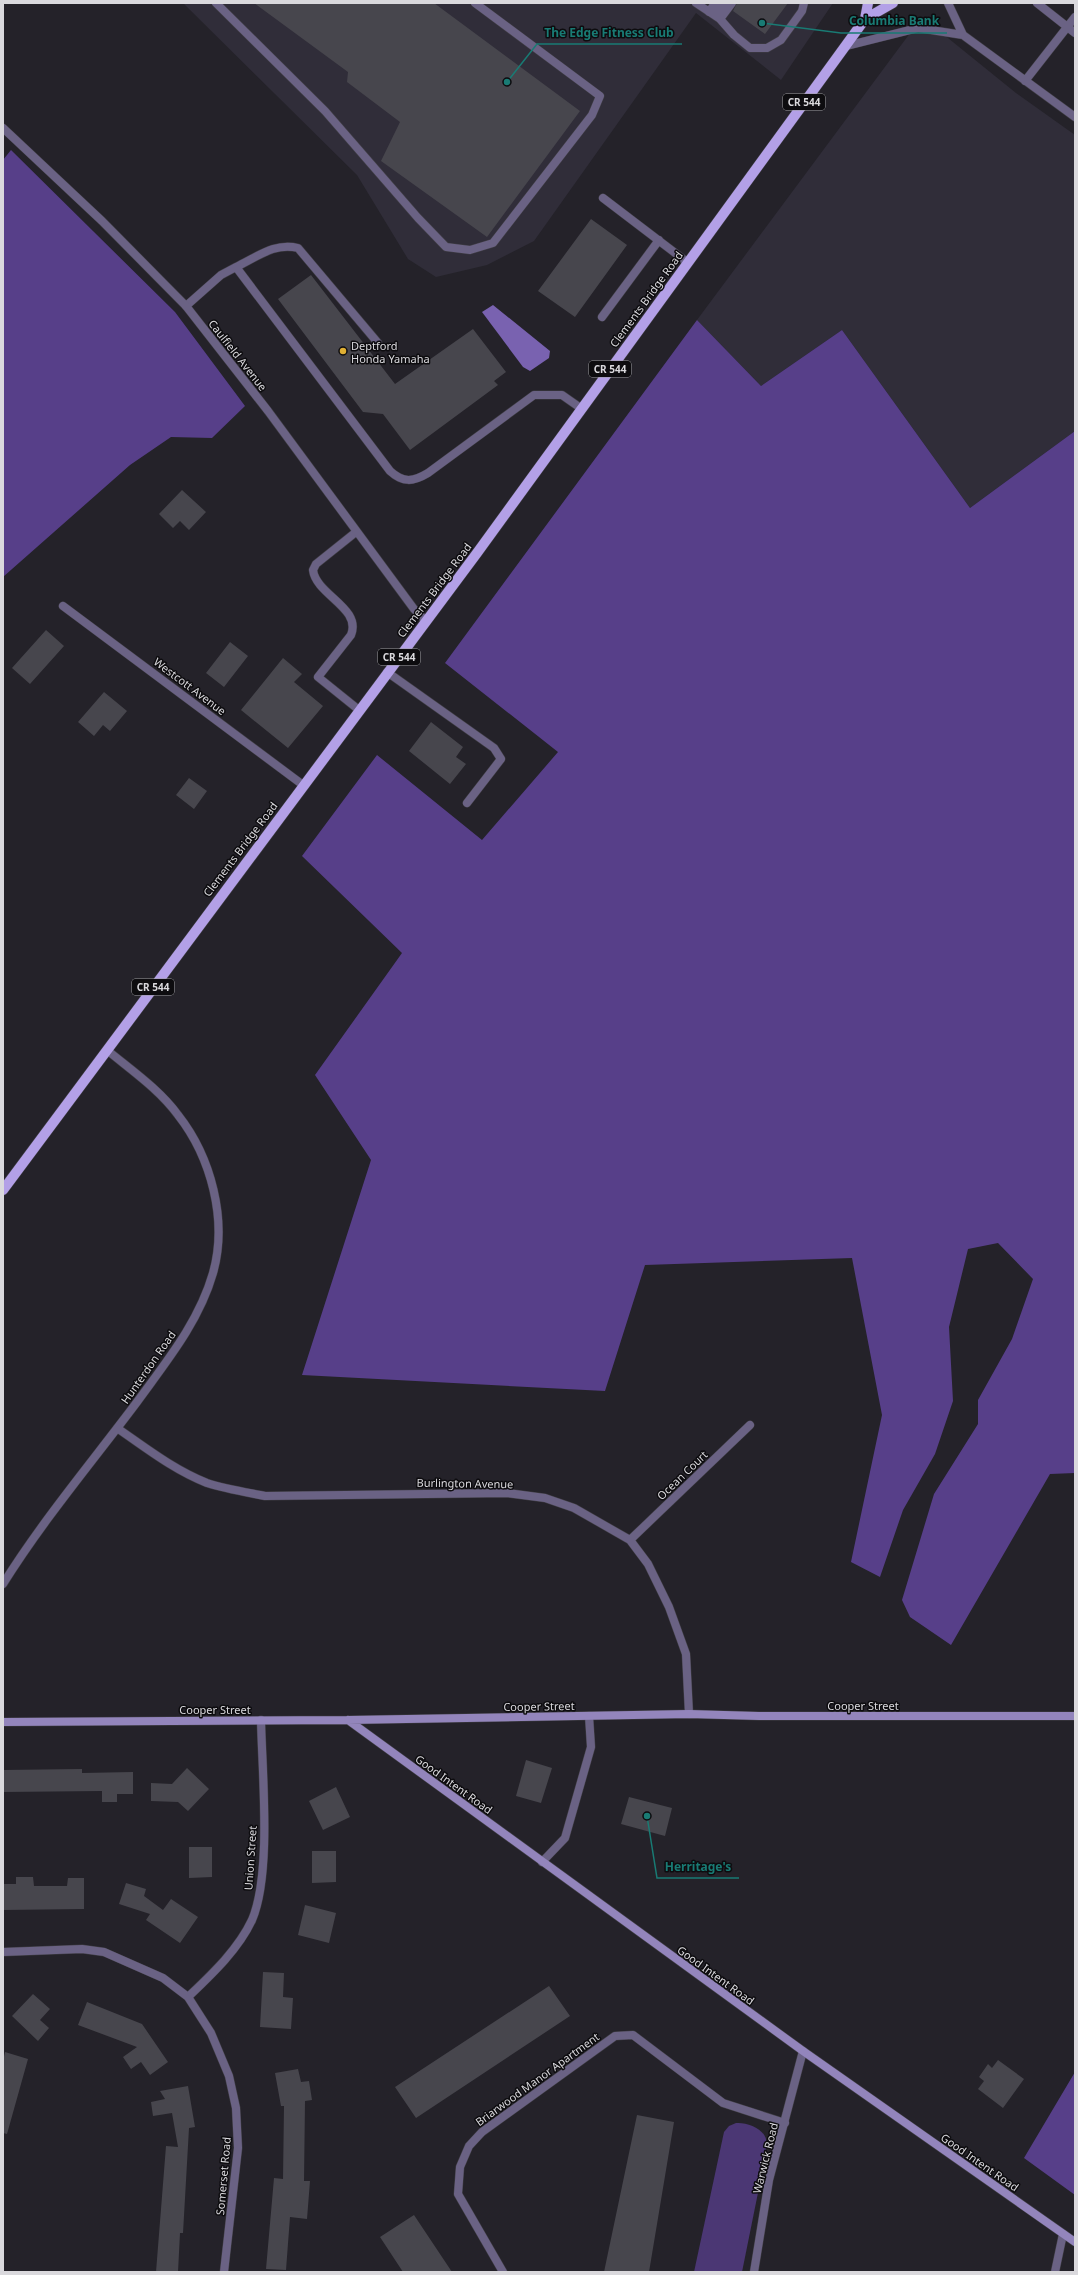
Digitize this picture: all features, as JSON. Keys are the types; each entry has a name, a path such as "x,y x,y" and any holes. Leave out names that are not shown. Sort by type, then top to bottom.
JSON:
{"main road":[{"name":"Clements Bridge Road","path":"865,19 868,3"},
{"name":"Clements Bridge Road","path":"3,1190 426,621 865,19 892,3"},
{"name":"Cooper Street","path":"3,1722 348,1720 689,1714 759,1716 1075,1716"},
{"name":"Good Intent Road","path":"348,1720 803,2051 1075,2242"}],"street":[{"path":"216,3 325,111 418,218 446,247 470,250 493,243 592,115 600,96 475,3"},
{"path":"696,3 715,15 734,35 750,48 767,48 781,40 802,11 804,3"},
{"path":"715,3 715,15"},
{"path":"715,15 724,3"},
{"path":"715,15 732,3"},
{"path":"948,3 963,35"},
{"path":"1037,3 1075,33"},
{"path":"1026,81 1075,17"},
{"path":"846,46 918,28 963,35 1075,117"},
{"name":"Caulfield Avenue","path":"3,128 102,221 186,306 268,411 414,610 426,621"},
{"path":"604,198 687,262"},
{"path":"602,317 659,240"},
{"path":"186,306 221,275 276,247 286,245 298,248 378,343"},
{"path":"236,267 390,471 402,479 417,480 534,395 562,395 582,409"},
{"path":"356,532 316,564 312,570 316,579 342,607 352,621 354,628 351,635 318,677 359,710"},
{"name":"Westcott Avenue","path":"63,606 303,785"},
{"path":"387,672 494,748 501,759 467,803"},
{"name":"Hunterdon Road","path":"3,1584 175,1351 203,1303 213,1272 218,1247 216,1208 210,1174 196,1143 178,1115 162,1096 107,1050"},
{"name":"Ocean Court","path":"630,1540 750,1425"},
{"name":"Burlington Avenue","path":"117,1428 172,1466 207,1483 231,1490 280,1496 507,1493 545,1498 574,1508 630,1540 648,1564 669,1607 686,1654 689,1714"},
{"path":"542,1862 565,1838 591,1747 589,1716"},
{"name":"Union Street","path":"188,1997 220,1965 236,1945 252,1920 261,1886 264,1831 261,1720"},
{"path":"3,1952 82,1949 104,1952 163,1978 188,1997"},
{"name":"Somerset Road","path":"188,1997 211,2033 229,2076 236,2108 238,2148 224,2272"},
{"name":"Briarwood Manor Apartment","path":"503,2272 458,2194 460,2167 469,2146 482,2132 615,2036 633,2035 723,2103 784,2123"},
{"name":"Warwick Road","path":"754,2272 769,2180 803,2051"},
{"path":"1055,2272 1063,2234"}],"shaded area":[{"path":"183,3 833,3 781,80 696,13 534,241 487,265 436,277 408,259 357,175"},
{"path":"922,17 1016,93 1075,135 1075,431 970,508 842,330 761,386 697,320"},
{"path":"11,150 175,312 245,406 212,438 171,437 130,465 3,577 3,160"},
{"path":"493,305 550,351 549,358 530,371 523,367 482,312"},
{"path":"697,320 761,386 842,330 970,508 1075,431 1075,1473 1050,1474 951,1645 910,1617 902,1600 934,1494 978,1424 978,1400 1012,1339 1033,1279 998,1243 968,1249 949,1327 953,1401 935,1454 903,1510 880,1577 851,1562 882,1415 852,1258 645,1265 605,1391 302,1375 371,1160 315,1075 402,953 302,856 377,755 482,840 558,752 445,663"},
{"path":"1075,2072 1075,2195 1024,2158"},
{"path":"736,2123 754,2126 764,2135 766,2139 766,2153 742,2272 694,2272 724,2132 729,2126"}],"building":[{"path":"254,3 434,3 580,111 487,237 381,161 400,122 347,82 348,72"},
{"path":"737,3 788,3 765,34 733,11"},
{"path":"591,219 627,245 575,317 538,291"},
{"name":"Deptford Honda Yamaha","path":"311,275 395,384 473,329 506,372 494,381 498,385 410,450 383,414 363,412 278,299"},
{"path":"182,490 206,512 189,530 180,521 173,528 159,514"},
{"path":"46,630 64,646 30,684 12,668"},
{"path":"230,642 248,656 224,687 206,673"},
{"path":"283,658 302,674 294,682 323,706 288,748 241,710"},
{"path":"104,692 127,711 110,731 103,725 94,736 78,722"},
{"path":"431,722 463,747 456,757 466,764 450,784 409,751"},
{"path":"189,778 207,791 194,809 176,795"},
{"path":"526,1760 552,1768 541,1803 516,1796"},
{"path":"187,1768 209,1789 188,1811 178,1802 151,1801 151,1783 172,1784"},
{"path":"82,1769 82,1773 133,1772 133,1794 117,1794 117,1802 102,1802 102,1791 3,1792 3,1770"},
{"path":"336,1787 350,1817 323,1830 309,1801"},
{"path":"629,1797 672,1808 665,1836 621,1824"},
{"path":"189,1847 212,1847 212,1877 189,1878"},
{"path":"312,1851 336,1851 336,1882 312,1883"},
{"path":"16,1877 33,1877 34,1886 67,1886 68,1878 84,1878 84,1909 3,1910 3,1884 16,1884"},
{"path":"126,1883 146,1889 144,1896 163,1910 171,1899 198,1917 180,1943 146,1920 150,1914 119,1904"},
{"path":"305,1905 336,1913 329,1943 298,1935"},
{"path":"263,1972 284,1973 283,1997 293,1998 291,2029 260,2027"},
{"path":"549,1986 570,2016 416,2118 395,2087"},
{"path":"33,1994 50,2009 40,2020 49,2028 38,2041 12,2016"},
{"path":"87,2002 142,2024 168,2062 150,2075 141,2062 131,2069 123,2057 137,2047 78,2025"},
{"path":"5,2052 28,2059 7,2134 3,2133 3,2061"},
{"path":"998,2060 1024,2079 1003,2108 978,2089 984,2081 979,2077 988,2064 992,2068"},
{"path":"298,2069 301,2082 309,2081 312,2100 305,2101 304,2181 310,2181 307,2219 290,2217 286,2270 266,2269 274,2178 283,2179 284,2106 281,2106 275,2073"},
{"path":"188,2086 195,2127 189,2128 183,2233 180,2233 178,2272 156,2272 166,2146 178,2147 172,2113 153,2116 151,2102 165,2099 160,2091"},
{"path":"637,2115 674,2122 649,2272 604,2272"},
{"path":"414,2215 452,2272 403,2272 380,2237"}],"place":[{"name":"Columbia Bank","path":"762,23"},
{"name":"The Edge Fitness Club","path":"507,82"},
{"name":"Deptford Honda Yamaha","path":"343,351"},
{"name":"Herritage's","path":"647,1816"}]}
